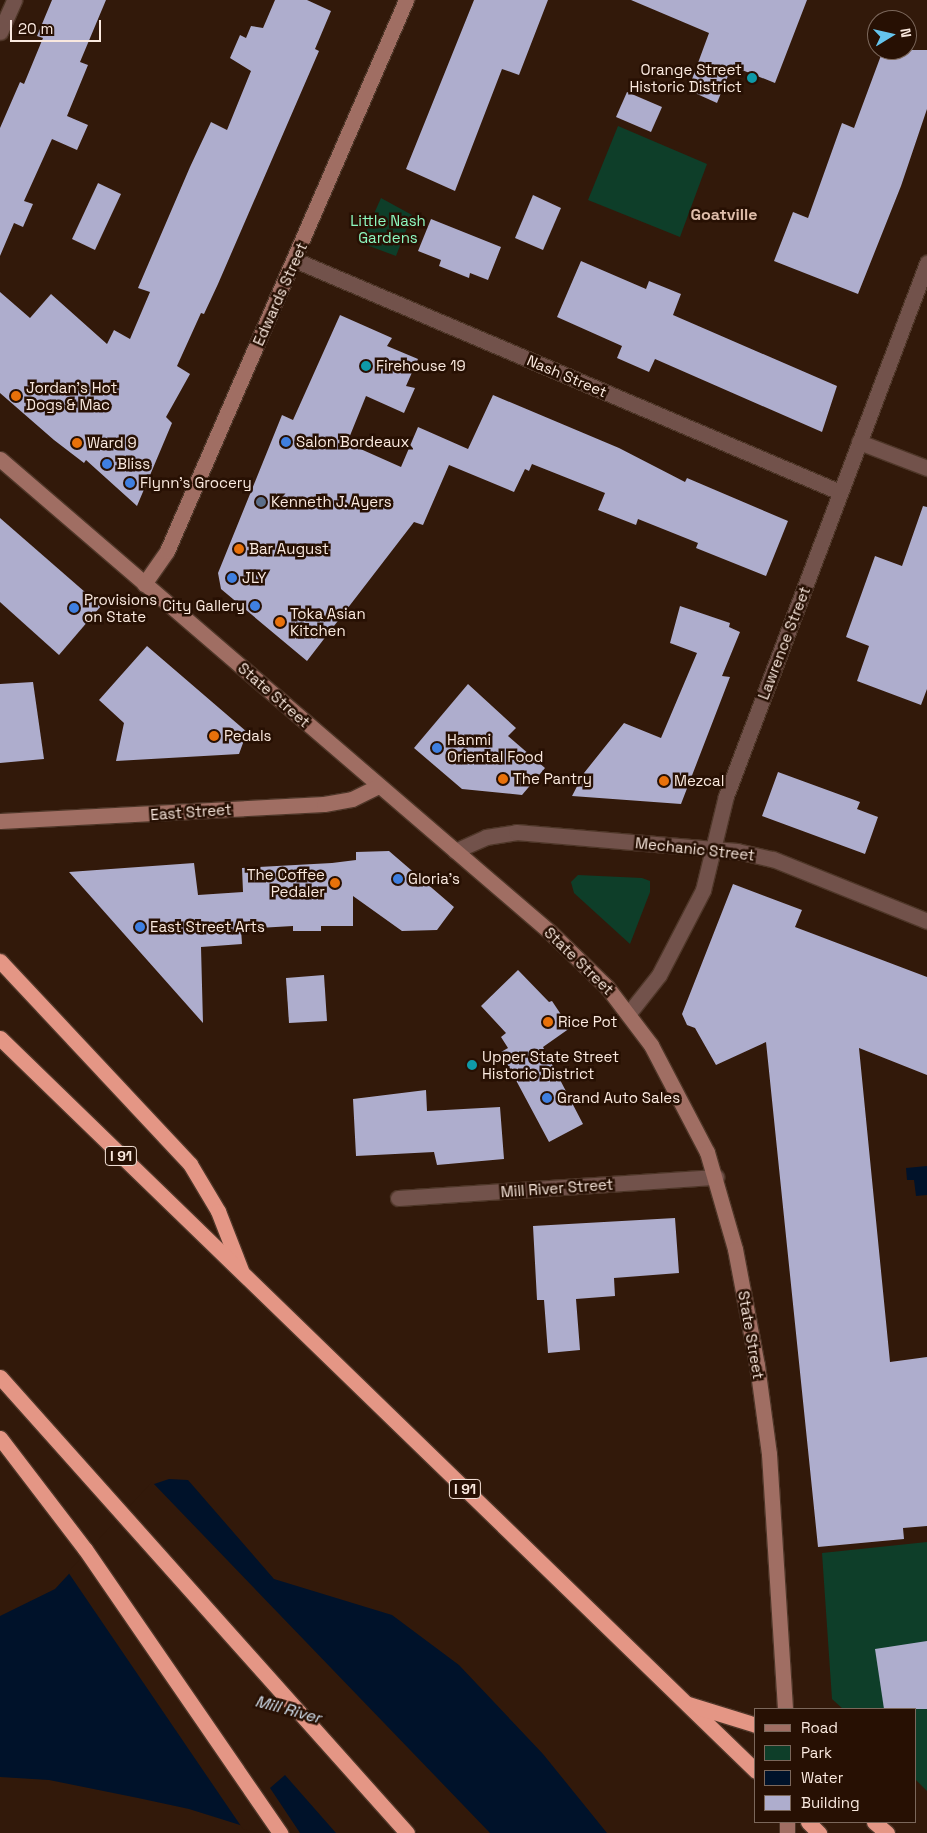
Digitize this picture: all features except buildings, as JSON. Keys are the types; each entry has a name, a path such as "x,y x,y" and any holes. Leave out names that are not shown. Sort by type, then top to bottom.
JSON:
{"highway":[{"path":"0,961 190,1164 218,1211 243,1273"},
{"name":"I 91","path":"0,1038 754,1769"},
{"path":"0,1377 407,1833"},
{"path":"0,1438 74,1534 280,1833"},
{"path":"687,1704 722,1712 754,1724"},
{"path":"809,1823 820,1833"},
{"path":"875,1823 886,1833"}],"main road":[{"name":"Edwards Street","path":"144,584 168,551 406,0"},
{"name":"State Street","path":"0,459 557,938 607,987 629,1013 651,1045 684,1102 716,1177 737,1258 763,1407 775,1527 785,1708"},
{"name":"East Street","path":"0,821 324,804 352,799 379,786"}],"street":[{"path":"0,32 14,0"},
{"name":"Nash Street","path":"295,260 840,492"},
{"name":"Lawrence Street","path":"629,1013 649,991 668,961 703,890 726,796 927,263"},
{"path":"859,442 927,468"},
{"name":"Mechanic Street","path":"455,851 486,837 516,832 714,849 773,859 927,921"},
{"name":"Mill River Street","path":"398,1198 716,1177"}],"green space":[{"path":"618,126 707,164 680,237 588,200"},
{"name":"Little Nash Gardens","path":"381,198 412,215 396,256 361,243"},
{"path":"578,875 642,878 650,881 650,892 630,944 574,893 571,882"},
{"path":"927,1542 927,1791 917,1781 917,1708 842,1708 832,1699 822,1553"}],"water":[{"path":"927,1166 927,1195 916,1196 914,1180 907,1180 906,1168"},
{"name":"Mill River","path":"169,1479 188,1480 274,1579 392,1615 459,1665 543,1754 607,1833 266,1833 189,1809 138,1798 49,1780 0,1777 0,1616 55,1589 151,1485"}],"pier":[{"path":"152,1482 490,1833 336,1833 285,1775 270,1788 300,1833 257,1833 243,1829 68,1572"}],"place":[{"name":"Orange Street Historic District","path":"752,78"},
{"name":"Firehouse 19","path":"366,366"},
{"name":"Jordan's Hot Dogs & Mac","path":"16,396"},
{"name":"Salon Bordeaux","path":"286,442"},
{"name":"Ward 9","path":"77,443"},
{"name":"Bliss","path":"107,464"},
{"name":"Flynn’s Grocery","path":"130,483"},
{"name":"Kenneth J. Ayers","path":"261,502"},
{"name":"Bar August","path":"239,549"},
{"name":"JLY","path":"232,578"},
{"name":"City Gallery","path":"255,606"},
{"name":"Provisions on State","path":"74,608"},
{"name":"Toka Asian Kitchen","path":"280,622"},
{"name":"Pedals","path":"214,736"},
{"name":"Hanmi Oriental Food","path":"437,748"},
{"name":"The Pantry","path":"503,779"},
{"name":"Mezcal","path":"664,781"},
{"name":"Gloria's","path":"398,879"},
{"name":"The Coffee Pedaler","path":"335,883"},
{"name":"East Street Arts","path":"140,927"},
{"name":"Rice Pot","path":"548,1022"},
{"name":"Upper State Street Historic District","path":"472,1065"},
{"name":"Grand Auto Sales","path":"547,1098"}],"district":[{"name":"Goatville","path":"724,215"}]}
